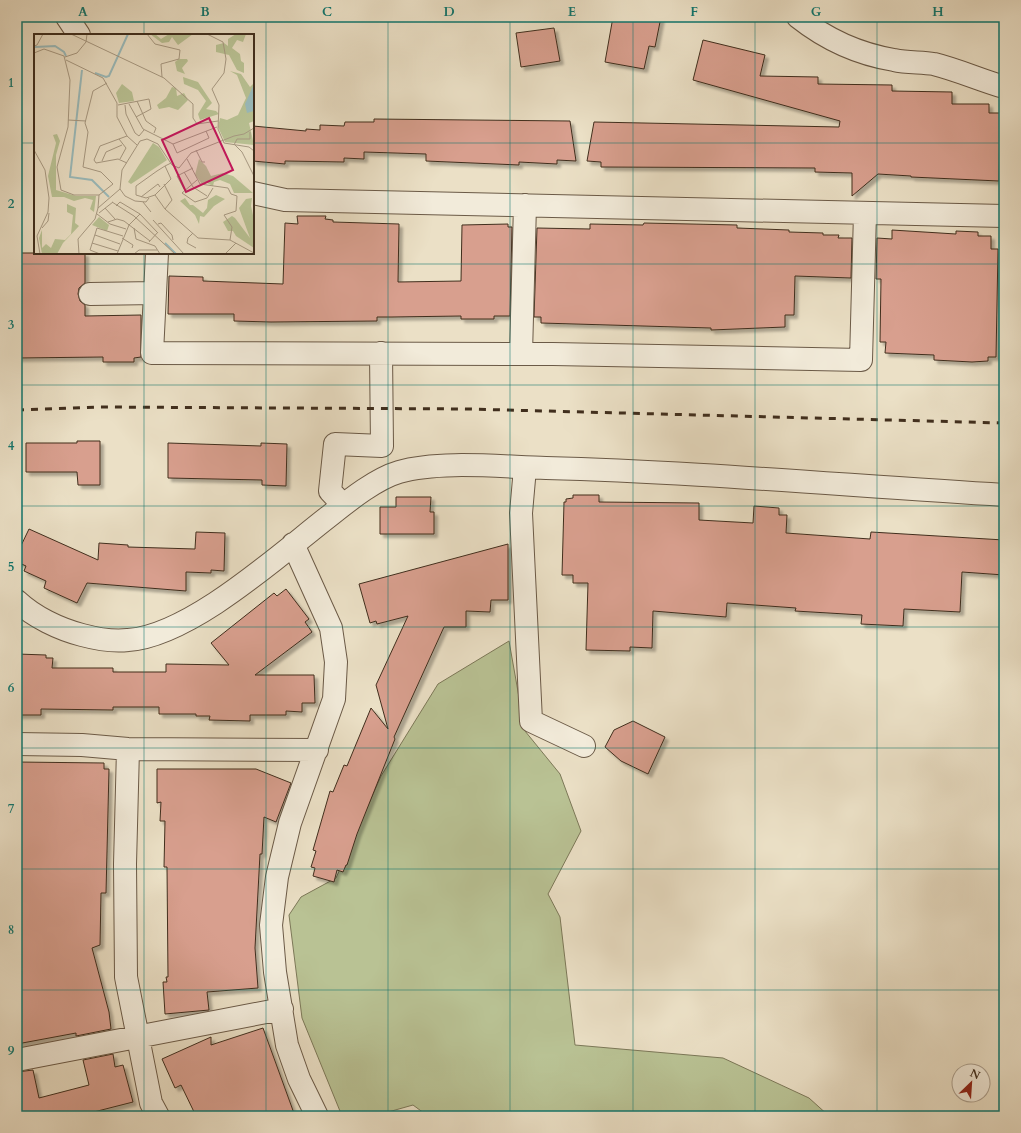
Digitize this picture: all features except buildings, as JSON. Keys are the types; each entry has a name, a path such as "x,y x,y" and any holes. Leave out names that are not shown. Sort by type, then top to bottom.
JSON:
{"street":[{"path":"67,17 78,34"},
{"path":"798,17 832,40 859,53 896,61 933,64 1004,87"},
{"path":"254,193 285,200 1004,216"},
{"path":"521,354 525,205"},
{"path":"157,254 152,352 521,354 861,360 864,213"},
{"path":"90,294 155,293"},
{"path":"343,505 330,491 335,444 382,446 381,354"},
{"path":"17,600 23,606 47,621 72,632 100,640 130,640 173,628 216,603 343,505 372,486 397,472 423,468 460,466 648,470 1004,495"},
{"path":"525,468 521,513 532,721 584,746"},
{"path":"294,544 331,628 336,662 334,699 290,823 277,877 271,925 275,972 287,1045 299,1078 317,1116"},
{"path":"17,744 82,745 128,749 317,750"},
{"path":"128,749 125,864 126,977 151,1103 158,1116"},
{"path":"17,1060 282,1009"}],"green space":[{"path":"509,641 525,731 560,774 581,831 548,894 560,917 575,1045 723,1058 809,1098 829,1116 428,1116 413,1105 374,1116 342,1116 302,1018 289,915 301,897 336,878 381,776 438,684"}],"railway":[{"path":"17,410 100,407 468,409 1004,423"}]}
